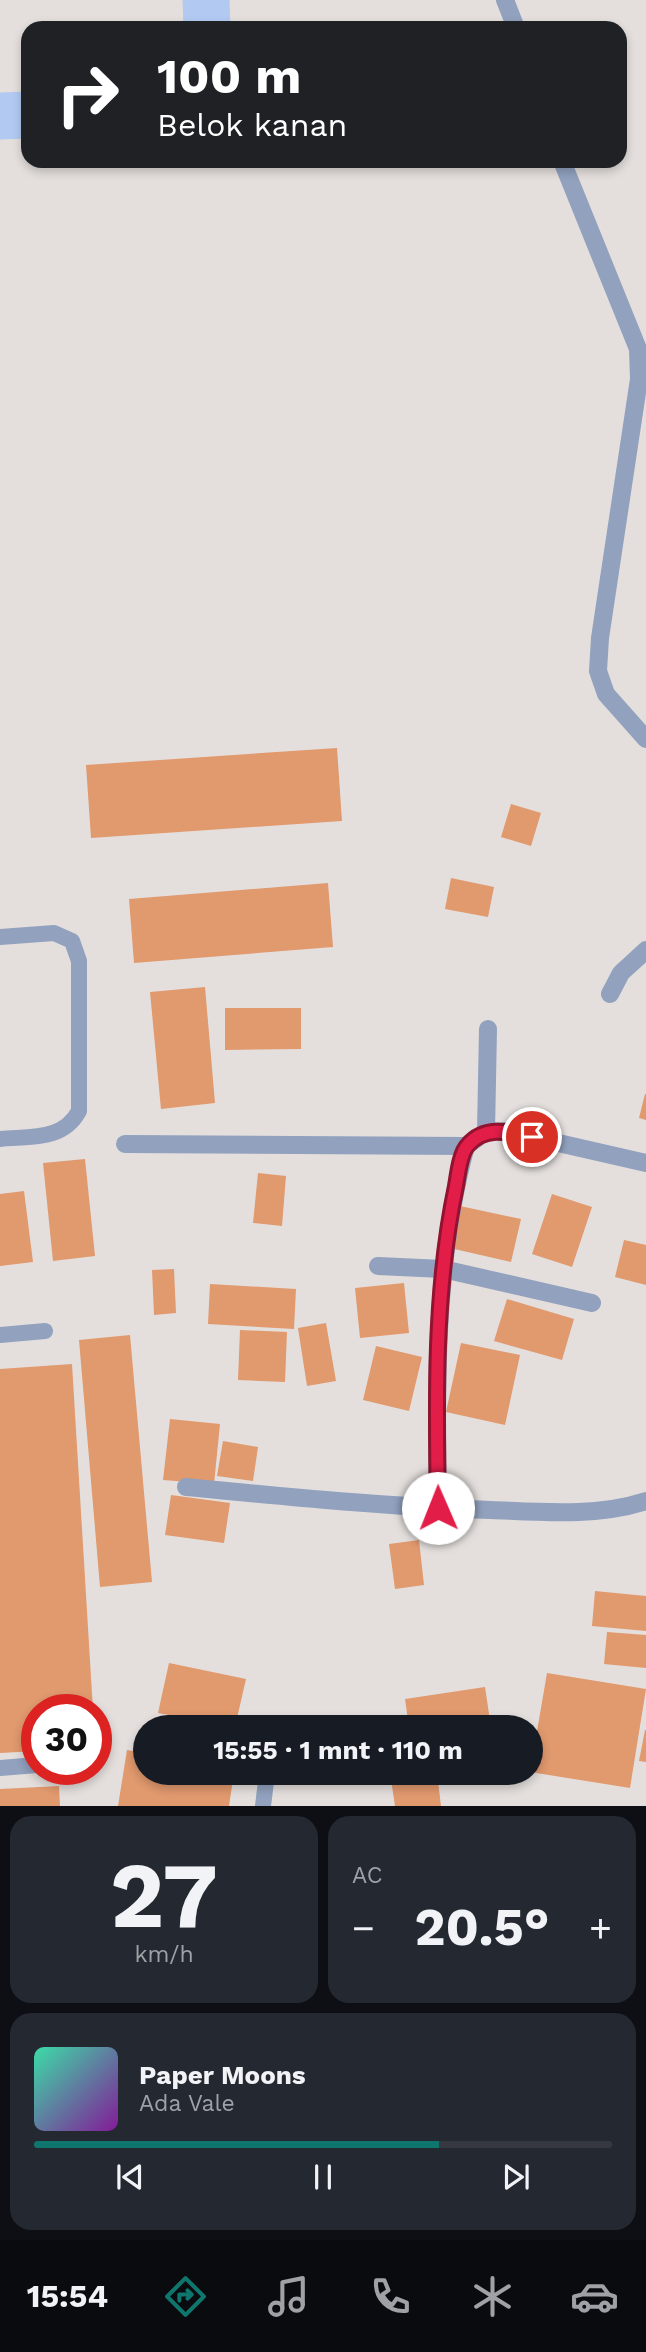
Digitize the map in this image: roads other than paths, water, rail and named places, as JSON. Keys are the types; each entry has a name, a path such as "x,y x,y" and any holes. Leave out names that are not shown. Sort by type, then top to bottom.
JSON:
{"street":[{"path":"505,0 513,21"},
{"path":"564,168 638,349 639,379 600,638 598,671 606,694 646,739"},
{"path":"610,994 621,973 646,950"},
{"path":"486,1132 488,1029"},
{"path":"125,1144 466,1146 486,1132 506,1131 646,1163"},
{"path":"438,1508 436,1436 443,1269 446,1234 466,1146"},
{"path":"378,1266 443,1269 592,1303"},
{"path":"186,1487 438,1508 554,1512 606,1510 646,1501"}],"lane":[{"path":"0,937 54,933 72,941 79,961 79,1111 72,1124 59,1133 0,1139"},
{"path":"0,1335 45,1331"},
{"path":"0,1768 21,1766"},
{"path":"263,1806 266,1785"}],"waterway":[{"path":"206,0 207,21"},
{"path":"0,116 21,115"}]}
